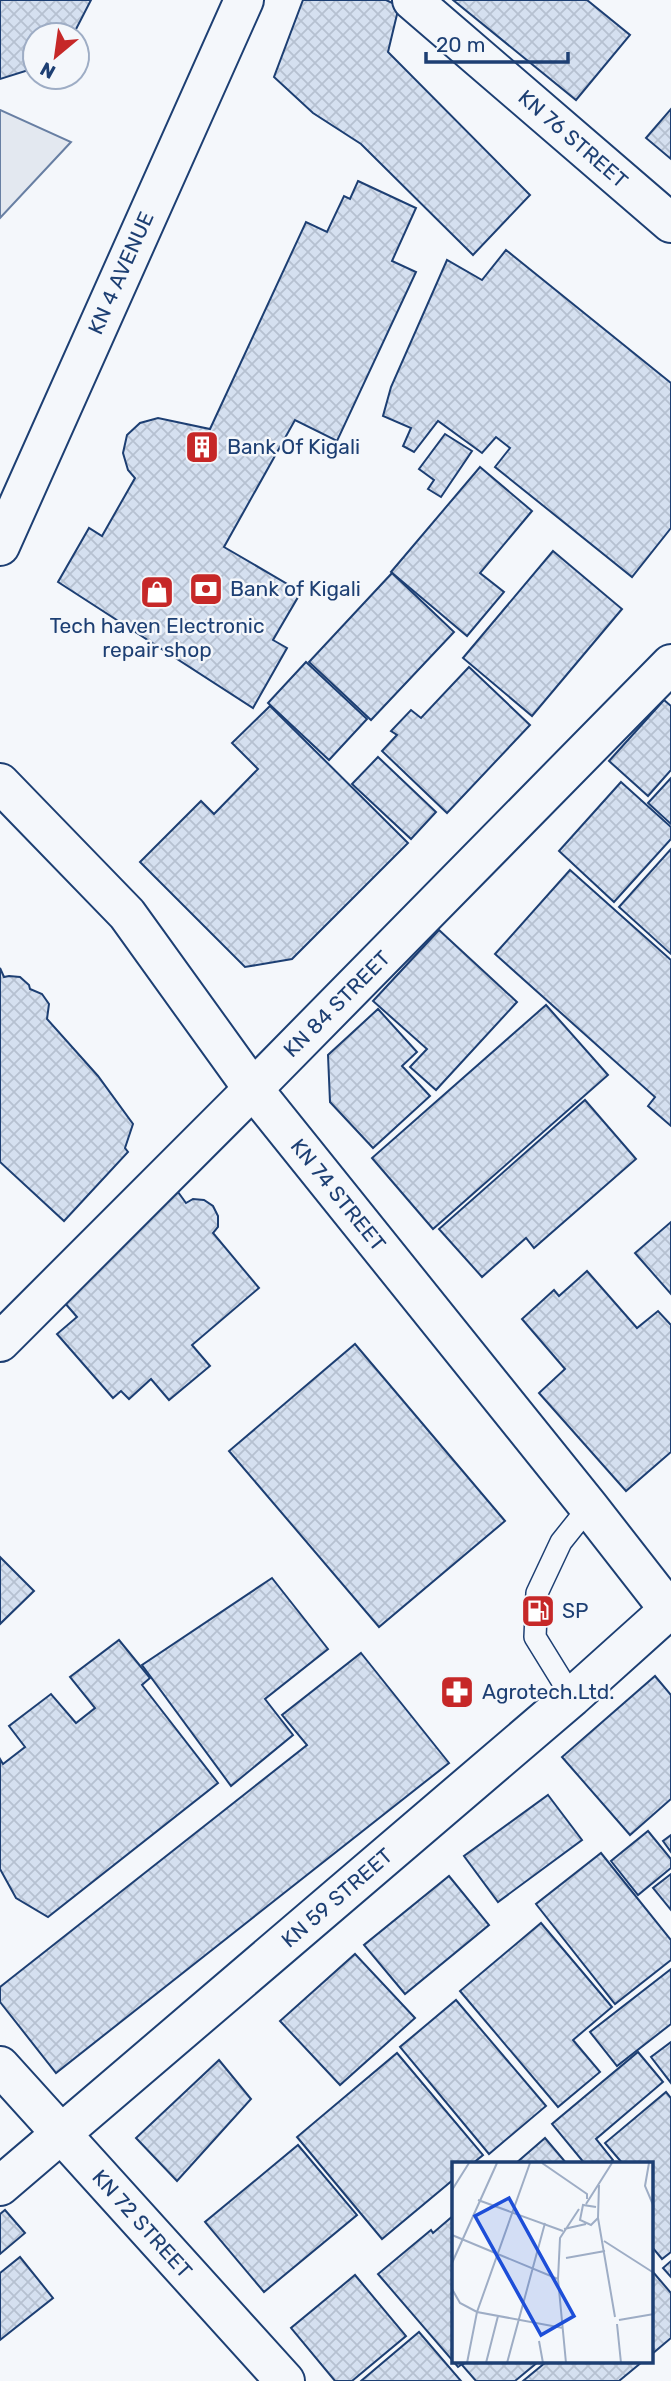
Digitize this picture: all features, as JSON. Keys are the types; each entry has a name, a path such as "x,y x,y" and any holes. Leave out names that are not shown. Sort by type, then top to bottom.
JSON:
{"street":[{"name":"KN 4 AVENUE","path":"0,547 244,0"},
{"name":"KN 76 STREET","path":"412,0 671,223"},
{"name":"KN 84 STREET","path":"0,1342 671,664"},
{"name":"KN 74 STREET","path":"0,783 127,914 253,1089 670,1610"},
{"name":"KN 59 STREET","path":"0,2186 670,1610"},
{"name":"KN 72 STREET","path":"0,2066 285,2381"}],"lane":[{"path":"572,1697 535,1637 537,1593 561,1542 589,1507"}],"shaded area":[{"path":"0,110 71,142 0,218"}],"building":[{"path":"0,0 91,0 80,21 21,21 21,72 0,79"},
{"path":"303,0 386,0 399,6 388,52 530,195 473,255 361,144 313,113 274,77"},
{"path":"453,0 587,0 630,35 576,100"},
{"path":"671,109 671,159 646,138"},
{"name":"Bank Of Kigali","path":"358,181 416,208 392,261 416,272 337,441 295,420 224,547 301,592 273,640 287,648 253,708 58,582 89,528 102,536 135,478 128,470 123,453 127,435 140,423 158,418 210,429 306,222 327,232 344,196 350,199"},
{"path":"506,250 671,383 671,528 632,577 495,467 510,448 496,437 482,453 438,421 414,452 403,446 411,428 383,416 391,387 447,260 482,280"},
{"path":"445,434 472,451 441,497 428,489 434,480 419,469"},
{"path":"480,467 532,511 480,573 504,592 467,636 391,572"},
{"path":"553,551 622,609 532,716 463,658"},
{"path":"392,573 454,632 371,720 309,662"},
{"path":"306,662 367,719 329,760 268,703"},
{"path":"469,667 530,725 447,813 382,751 397,735 391,731 411,710 421,718"},
{"path":"664,700 671,706 671,770 648,796 609,761"},
{"path":"270,706 408,843 292,959 245,967 140,862 201,801 214,814 258,769 232,743"},
{"path":"378,757 436,812 411,839 352,784"},
{"path":"671,778 671,824 648,803"},
{"path":"621,782 671,827 671,839 614,902 559,851"},
{"path":"671,849 671,954 619,907"},
{"path":"570,870 671,960 671,1126 648,1106 655,1097 495,954"},
{"path":"439,930 517,1002 436,1090 410,1067 427,1049 373,1001"},
{"path":"0,968 4,977 20,977 30,989 42,994 49,1004 47,1019 98,1076 133,1124 125,1148 128,1152 64,1221 0,1162"},
{"path":"546,1005 608,1075 433,1229 372,1158"},
{"path":"378,1009 417,1052 402,1066 430,1096 373,1148 330,1102 328,1055"},
{"path":"585,1100 636,1159 534,1248 526,1238 482,1277 439,1229"},
{"path":"178,1192 186,1203 193,1199 204,1200 213,1206 218,1216 218,1227 213,1233 259,1288 192,1345 210,1366 169,1400 151,1379 129,1399 121,1391 113,1398 57,1334 77,1317 58,1295"},
{"path":"671,1222 671,1294 635,1253"},
{"path":"587,1271 637,1328 658,1311 671,1325 671,1452 626,1491 539,1393 565,1369 522,1319 554,1290 559,1296"},
{"path":"355,1344 505,1521 379,1627 229,1451"},
{"path":"0,1557 34,1591 0,1624"},
{"path":"272,1578 328,1649 265,1699 293,1735 231,1786 142,1665"},
{"path":"119,1640 150,1678 142,1685 218,1783 48,1917 16,1898 0,1869 0,1759 3,1764 25,1747 9,1726 51,1694 76,1723 95,1708 70,1677"},
{"path":"361,1653 449,1763 56,2073 0,2002 0,1987 307,1745 282,1715"},
{"path":"655,1676 671,1695 671,1799 630,1835 562,1757"},
{"path":"548,1795 582,1840 498,1902 464,1856"},
{"path":"648,1831 671,1859 671,1868 638,1895 611,1861"},
{"path":"671,1835 671,1852 663,1841"},
{"path":"601,1853 671,1940 671,1960 615,2004 536,1904"},
{"path":"671,1874 671,1910 653,1888"},
{"path":"449,1876 489,1925 405,1994 364,1945"},
{"path":"541,1923 612,2007 573,2040 600,2072 558,2107 460,1991"},
{"path":"355,1954 415,2018 340,2085 280,2021"},
{"path":"671,1969 671,2024 617,2066 590,2032"},
{"path":"456,2000 546,2106 489,2154 400,2047"},
{"path":"671,2042 671,2083 651,2057"},
{"path":"638,2052 663,2082 596,2139 613,2160 610,2162 583,2162 552,2124"},
{"path":"397,2053 483,2155 474,2162 452,2162 452,2181 382,2239 297,2137"},
{"path":"219,2060 251,2099 177,2181 136,2138"},
{"path":"666,2092 671,2098 671,2252 662,2259 654,2249 654,2162 621,2162 605,2143"},
{"path":"545,2138 565,2162 517,2162"},
{"path":"298,2145 357,2215 264,2292 205,2222"},
{"path":"5,2210 25,2233 0,2254 0,2214"},
{"path":"452,2217 452,2360 378,2274 431,2230 433,2233"},
{"path":"20,2257 53,2298 0,2340 0,2273"},
{"path":"671,2261 671,2277 663,2268"},
{"path":"654,2273 671,2293 671,2338 654,2352"},
{"path":"355,2275 406,2336 352,2381 335,2381 291,2328"},
{"path":"419,2332 461,2381 361,2381"},
{"path":"536,2364 515,2381 476,2381 462,2365"},
{"path":"544,2364 640,2364 619,2381 523,2381"}],"place":[{"name":"Bank Of Kigali","path":"202,447"},
{"name":"Bank of Kigali","path":"206,589"},
{"name":"Tech haven Electronic repair shop","path":"157,592"},
{"name":"SP","path":"538,1611"},
{"name":"Agrotech.Ltd.","path":"457,1692"}]}
